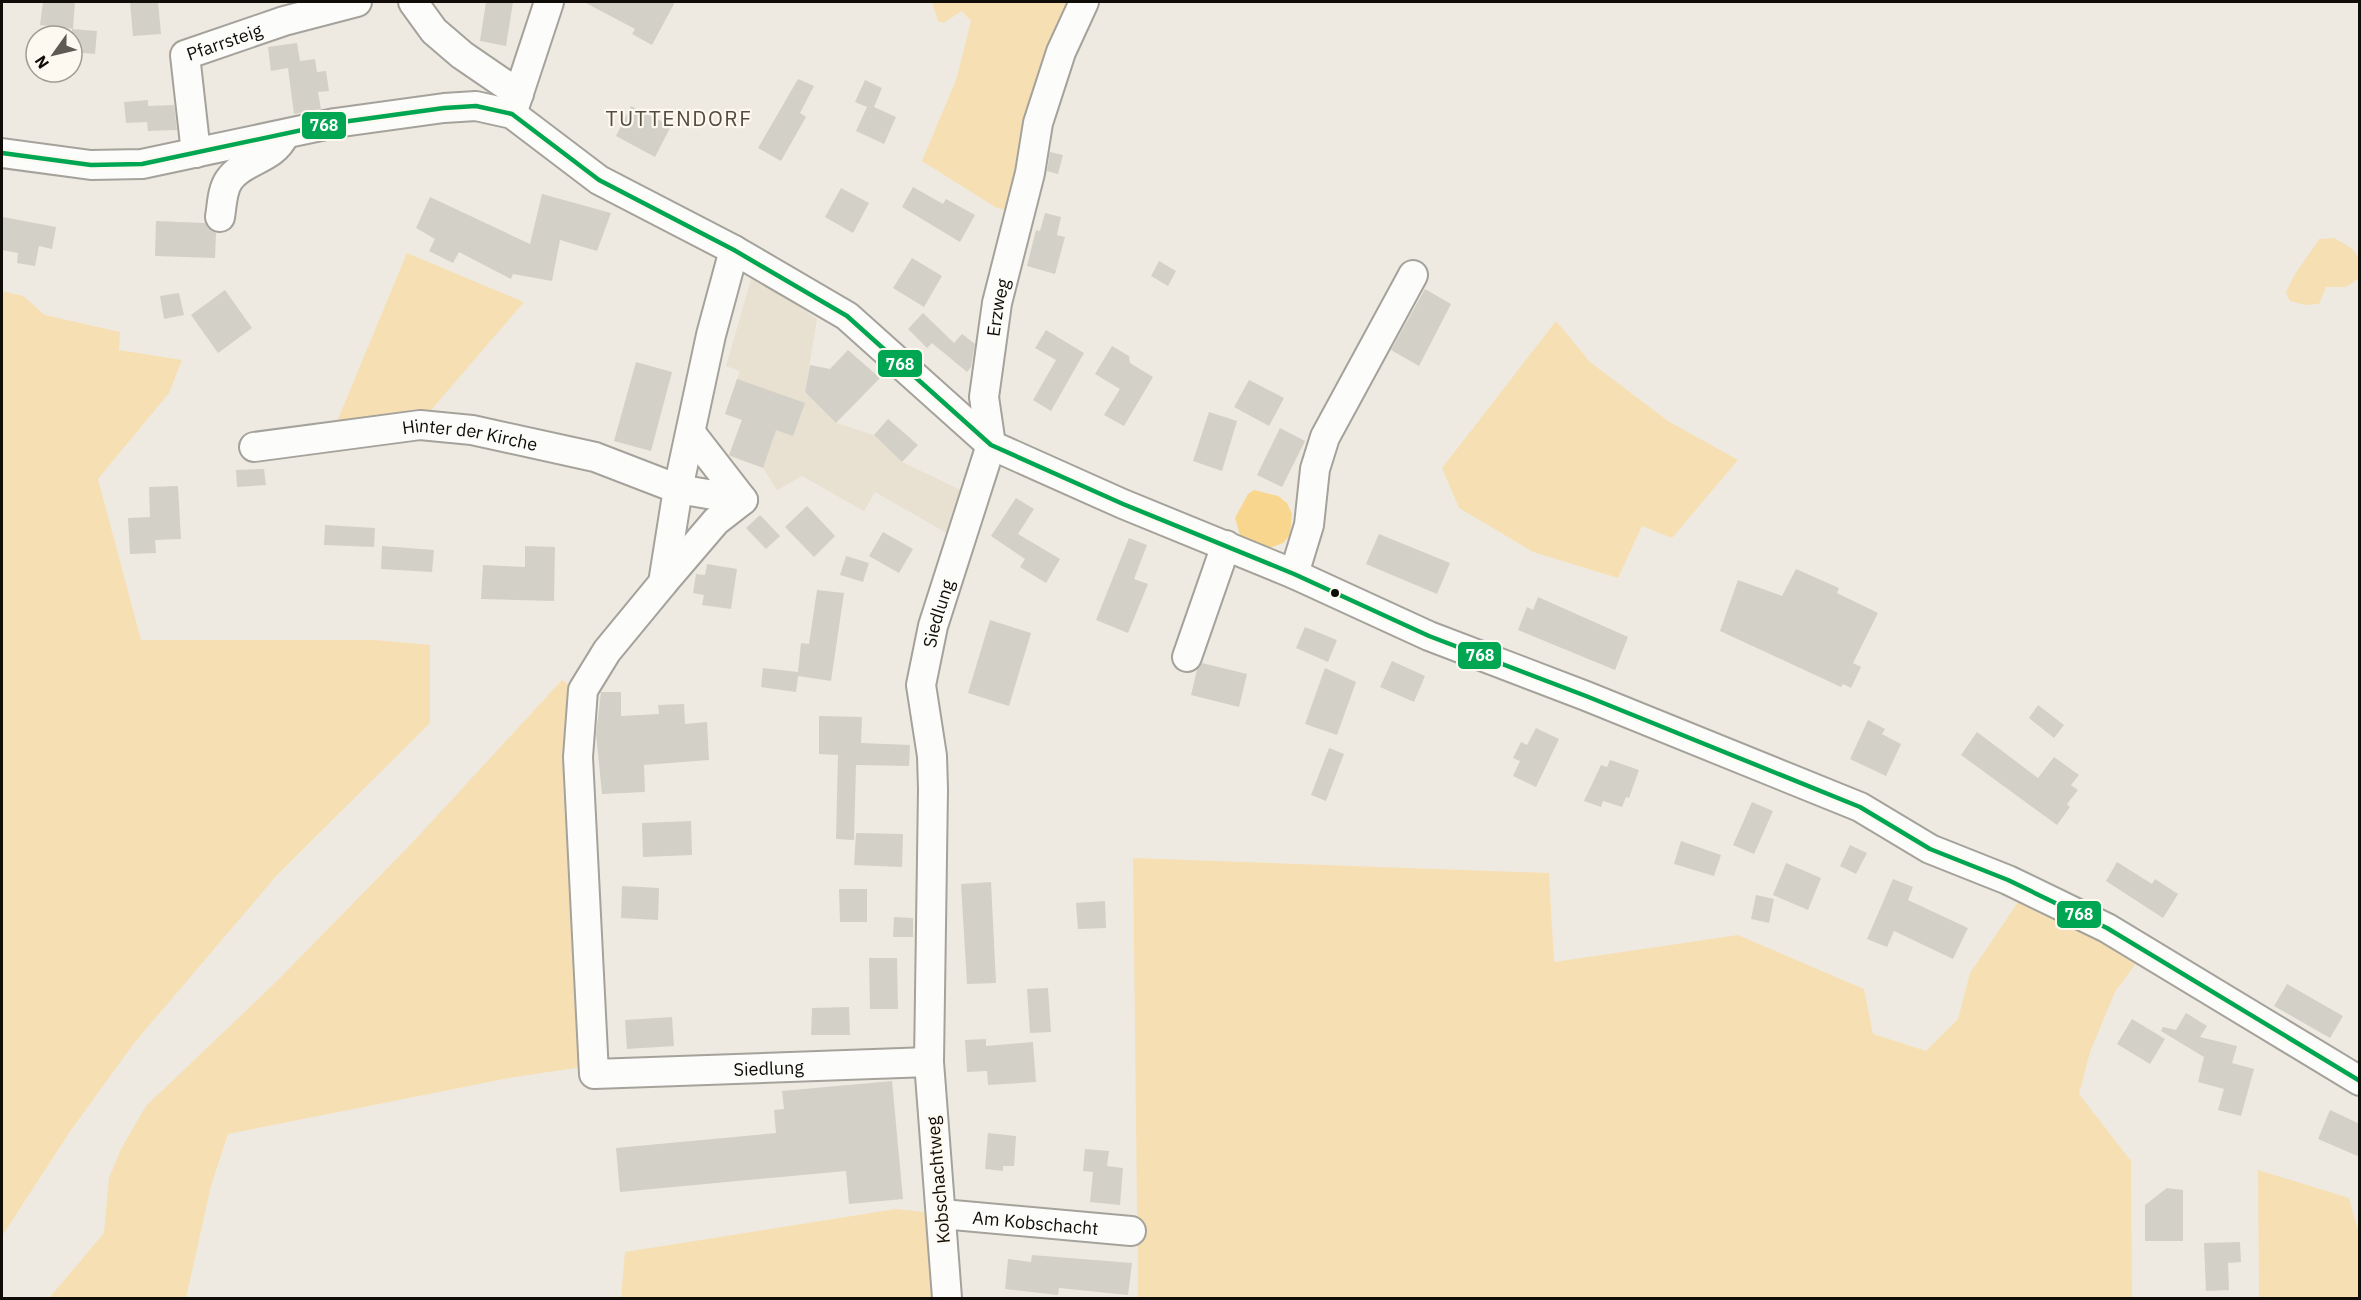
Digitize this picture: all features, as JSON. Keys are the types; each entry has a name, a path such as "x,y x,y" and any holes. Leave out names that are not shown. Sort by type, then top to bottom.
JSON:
{"street":[{"name":"Pfarrsteig","path":"196,153 185,55 284,21 357,2"},
{"path":"413,2 434,31 599,180 734,250 847,316 991,445 1123,504 1226,544 1428,636 1586,696 1860,807 1930,849 2008,880 2107,928 2360,1081"},
{"path":"516,104 549,2"},
{"name":"Erzweg","path":"991,445 984,397 997,303 1030,173 1038,123 1061,52 1084,2"},
{"path":"2,153 91,165 142,164 335,123 444,108 516,104"},
{"path":"220,217 224,190 229,180 246,166 272,153 284,134"},
{"path":"663,583 678,489 711,335 734,250"},
{"path":"1294,574 1309,525 1315,469 1325,437 1413,274"},
{"name":"Hinter der Kirche","path":"255,447 420,425 472,430 595,457 678,489"},
{"path":"691,433 743,500"},
{"name":"Siedlung","path":"663,583 607,651 583,690 578,757 594,1074 929,1062 933,789 932,756 921,685 933,626 991,445"},
{"path":"678,489 743,500"},
{"path":"663,583 716,521 743,500"},
{"path":"1187,657 1226,544"},
{"name":"Kobschachtweg","path":"929,1062 947,1299"},
{"name":"Am Kobschacht","path":"942,1214 1131,1231"}],"shaded area":[{"path":"932,2 1079,2 1012,212 995,207 922,161 956,80 971,21 962,11 943,23 938,21"},
{"path":"2334,238 2356,253 2359,262 2359,278 2346,287 2326,287 2319,304 2305,305 2290,301 2286,293 2289,286 2319,239"},
{"path":"407,253 524,302 426,416 336,424"},
{"path":"752,276 817,319 805,392 836,423 874,435 902,462 969,494 952,536 875,492 864,511 802,476 777,490 763,468 729,456 742,420 725,414 740,371 726,366"},
{"path":"2,291 23,296 45,315 120,332 119,350 182,360 169,393 98,479 141,640 375,640 430,645 430,723 277,875 135,1042 71,1130 2,1236"},
{"path":"1556,321 1590,362 1668,421 1738,460 1672,538 1642,526 1618,578 1533,552 1459,508 1442,468"},
{"path":"1254,490 1278,496 1287,503 1292,514 1290,535 1283,543 1269,548 1249,542 1240,535 1235,518 1248,494"},
{"path":"562,680 573,688 567,705 582,1067 509,1078 228,1134 211,1186 186,1298 49,1298 104,1233 109,1178 121,1149 146,1106 277,981 411,844"},
{"path":"1133,858 1549,873 1554,962 1738,935 1864,989 1873,1034 1926,1051 1958,1019 1970,973 2021,898 2140,958 2115,992 2090,1052 2079,1094 2131,1161 2132,1298 1138,1298"},
{"path":"2258,1170 2349,1198 2359,1234 2359,1298 2259,1298"},
{"path":"896,1209 933,1213 939,1298 621,1298 625,1252"}],"building":[{"path":"43,2 75,2 73,24 40,24"},
{"path":"130,2 158,2 161,34 133,36"},
{"path":"486,2 513,2 506,46 480,41"},
{"path":"584,2 675,2 652,45 632,34 635,29"},
{"path":"84,30 97,31 95,54 84,53"},
{"path":"297,43 300,61 315,59 317,72 326,71 329,91 318,92 321,109 294,114 288,68 271,71 268,47"},
{"path":"798,79 814,86 800,113 806,117 781,161 758,148"},
{"path":"865,80 882,88 874,107 896,117 884,144 856,131 867,107 855,102"},
{"path":"148,100 148,106 174,105 177,130 148,131 147,122 126,123 124,102"},
{"path":"631,106 671,126 655,157 616,136"},
{"path":"1050,152 1063,155 1058,174 1047,171"},
{"path":"913,187 943,204 946,199 975,215 960,242 902,207"},
{"path":"841,188 869,203 853,233 825,217"},
{"path":"542,194 611,213 597,251 560,240 552,281 513,274 511,279 459,252 453,263 429,251 435,239 416,228 430,197 530,244"},
{"path":"1045,213 1061,217 1057,235 1065,237 1055,274 1027,266 1036,230 1040,231"},
{"path":"3,217 56,227 52,249 39,246 35,266 17,263 18,253 2,250"},
{"path":"156,221 205,223 216,233 215,258 155,256"},
{"path":"912,258 942,276 924,307 893,288"},
{"path":"1159,261 1176,271 1168,286 1151,276"},
{"path":"1425,289 1451,304 1419,366 1391,350"},
{"path":"225,290 252,328 218,353 191,315"},
{"path":"179,293 184,315 164,319 160,296"},
{"path":"923,313 954,343 962,334 975,344 971,367 967,372 932,343 927,348 908,329"},
{"path":"1046,330 1084,353 1051,411 1033,400 1056,360 1035,348"},
{"path":"1112,346 1129,356 1130,363 1153,377 1124,426 1104,415 1120,389 1095,374"},
{"path":"848,350 880,378 836,423 805,392 810,365 830,369"},
{"path":"636,362 672,372 651,451 614,441"},
{"path":"737,379 805,403 793,436 776,430 763,468 729,455 742,420 725,414"},
{"path":"1249,380 1284,398 1269,426 1234,407"},
{"path":"1209,412 1237,421 1222,471 1193,461"},
{"path":"888,419 918,445 902,462 874,435"},
{"path":"1280,428 1305,441 1282,487 1257,475"},
{"path":"264,469 266,485 237,487 236,470"},
{"path":"178,486 181,539 155,540 156,553 130,554 128,518 150,517 149,487"},
{"path":"1016,498 1034,509 1018,534 1060,559 1046,583 1020,567 1025,559 991,536"},
{"path":"807,506 835,536 814,557 785,527"},
{"path":"760,515 780,536 766,549 746,528"},
{"path":"325,525 375,528 374,547 324,545"},
{"path":"883,532 913,549 899,573 869,556"},
{"path":"1379,534 1450,563 1437,594 1366,564"},
{"path":"1129,538 1147,545 1134,579 1148,584 1128,633 1096,620"},
{"path":"382,546 434,550 432,572 381,569"},
{"path":"525,546 555,547 554,601 481,599 483,565 525,567"},
{"path":"846,556 869,563 863,582 840,575"},
{"path":"707,564 737,569 731,609 702,605 704,595 693,593 696,574 705,575"},
{"path":"1796,569 1839,588 1837,593 1878,613 1853,663 1861,667 1851,688 1843,684 1841,687 1720,631 1738,580 1782,596"},
{"path":"817,590 844,593 831,681 798,676 796,692 761,687 763,668 798,672 801,643 809,644"},
{"path":"1538,597 1628,637 1615,670 1518,630 1527,607 1533,610"},
{"path":"990,620 1031,633 1009,706 968,693"},
{"path":"1305,627 1337,640 1328,662 1296,648"},
{"path":"1392,661 1425,676 1414,702 1380,687"},
{"path":"1202,663 1247,674 1239,707 1191,695 1197,670"},
{"path":"1325,668 1356,682 1337,735 1305,724"},
{"path":"601,692 621,692 621,716 659,714 658,705 684,704 685,724 707,722 709,760 644,765 645,792 602,794 596,734"},
{"path":"2038,705 2064,725 2054,738 2029,718"},
{"path":"819,716 862,717 861,743 910,745 909,766 856,765 854,840 836,839 838,755 819,754"},
{"path":"1868,720 1885,729 1882,734 1901,744 1886,776 1850,759"},
{"path":"1536,728 1559,739 1536,787 1513,776 1520,761 1513,758 1521,742 1527,745"},
{"path":"1977,732 2038,778 2054,757 2079,775 2071,785 2078,790 2067,804 2070,807 2057,825 1961,755"},
{"path":"1329,748 1344,754 1326,801 1311,795"},
{"path":"1610,760 1639,770 1629,798 1626,797 1622,807 1603,801 1601,807 1584,801 1601,765 1607,767"},
{"path":"1752,802 1773,811 1754,854 1733,845"},
{"path":"691,821 692,855 643,857 642,823"},
{"path":"856,833 903,834 902,867 854,865"},
{"path":"1681,841 1721,855 1714,876 1674,864"},
{"path":"1850,845 1867,853 1856,874 1840,866"},
{"path":"2117,862 2152,884 2155,879 2178,894 2163,918 2106,881"},
{"path":"1786,863 1821,878 1808,910 1773,895"},
{"path":"1893,879 1913,887 1908,900 1968,928 1953,959 1894,931 1887,947 1867,939"},
{"path":"991,882 996,983 967,984 961,884"},
{"path":"622,886 659,888 658,920 621,918"},
{"path":"839,889 867,889 867,922 840,922"},
{"path":"1756,895 1774,899 1769,923 1751,919"},
{"path":"1105,901 1106,928 1078,929 1076,903"},
{"path":"894,917 913,918 913,937 893,937"},
{"path":"869,958 897,958 898,1009 870,1009"},
{"path":"2287,984 2343,1016 2330,1038 2274,1006"},
{"path":"1048,988 1051,1032 1030,1033 1027,989"},
{"path":"849,1007 850,1035 811,1035 812,1008"},
{"path":"2186,1013 2207,1026 2200,1037 2237,1046 2232,1063 2254,1069 2241,1116 2218,1110 2224,1089 2198,1082 2204,1057 2161,1031 2163,1027 2176,1030"},
{"path":"672,1017 674,1046 627,1049 625,1020"},
{"path":"2132,1019 2165,1039 2150,1064 2117,1044"},
{"path":"986,1039 986,1046 1033,1042 1036,1082 988,1085 987,1071 967,1072 965,1040"},
{"path":"892,1081 903,1199 849,1204 846,1171 620,1192 616,1148 776,1133 774,1110 784,1109 782,1091"},
{"path":"2330,1110 2360,1124 2360,1157 2318,1139"},
{"path":"988,1133 1016,1136 1014,1166 1003,1166 1003,1171 985,1169"},
{"path":"1085,1149 1109,1151 1107,1166 1123,1168 1120,1205 1090,1202 1093,1172 1083,1171"},
{"path":"2167,1188 2183,1190 2183,1241 2145,1241 2145,1205"},
{"path":"2240,1242 2241,1262 2228,1263 2229,1290 2206,1291 2204,1243"},
{"path":"1032,1255 1132,1263 1128,1295 1059,1288 1058,1295 1005,1289 1008,1259 1031,1262"}],"transit line":[{"name":"768","path":"2,153 91,165 142,164 335,123 444,108 476,106 512,114 599,180 734,250 847,316 991,445 1123,504 1294,574 1429,636 1586,696 1860,807 1930,849 2008,880 2107,928 2360,1081"}],"district":[{"name":"TUTTENDORF","path":"679,118"}]}
